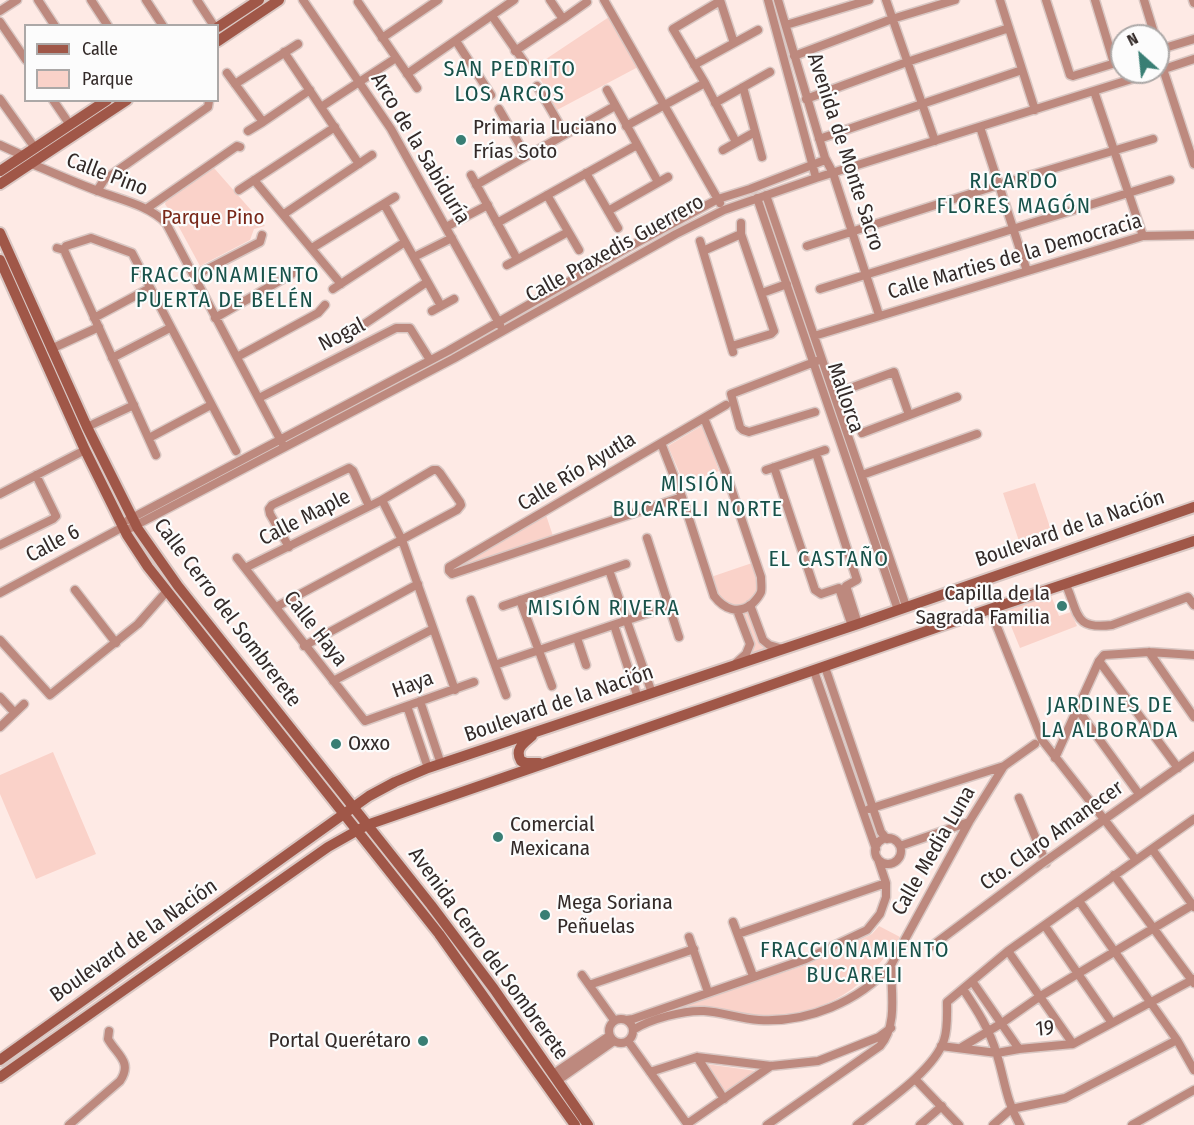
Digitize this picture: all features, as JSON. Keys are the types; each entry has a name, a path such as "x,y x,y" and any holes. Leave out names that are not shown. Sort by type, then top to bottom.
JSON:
{"main road":[{"path":"219,40 279,0"},
{"path":"219,24 253,2"},
{"path":"0,171 104,102"},
{"path":"0,184 124,102"},
{"name":"Calle Cerro del Sombrerete","path":"0,232 87,427 127,525 178,586 349,812"},
{"name":"Calle Cerro del Sombrerete","path":"0,260 85,450 148,567 349,812"},
{"name":"Boulevard de la Nación","path":"0,1060 369,796 395,782 428,768 855,625 1194,507"},
{"name":"Boulevard de la Nación","path":"0,1077 328,847 362,827 990,609 1194,541"},
{"path":"537,732 520,748 519,758 526,763 548,762"},
{"name":"Avenida Cerro del Sombrerete","path":"349,812 420,891 491,985 588,1125"},
{"name":"Avenida Cerro del Sombrerete","path":"362,827 575,1125"}],"street":[{"path":"0,11 17,0"},
{"path":"38,0 54,24"},
{"path":"91,0 107,24"},
{"path":"146,0 162,24"},
{"path":"197,0 215,24"},
{"name":"Arco de la Sabiduría","path":"303,0 391,129 504,330"},
{"path":"407,74 514,0"},
{"path":"550,0 563,19"},
{"path":"604,0 724,210"},
{"name":"Avenida de Monte Sacro","path":"768,0 816,178"},
{"name":"Avenida de Monte Sacro","path":"778,0 825,160 833,173 879,315"},
{"path":"786,25 869,0"},
{"path":"886,0 935,141"},
{"path":"794,56 892,19 956,0"},
{"path":"1000,0 1035,110"},
{"path":"1046,0 1070,75 1110,64"},
{"path":"1095,0 1110,40"},
{"path":"1144,0 1151,24"},
{"path":"349,7 359,1 417,88"},
{"path":"382,38 433,1"},
{"path":"734,44 720,1 673,29 736,142"},
{"path":"515,51 587,2"},
{"path":"492,16 526,66"},
{"path":"0,22 24,57"},
{"path":"806,99 1009,28"},
{"path":"694,65 758,30"},
{"path":"1170,45 1194,39"},
{"path":"456,41 490,95"},
{"path":"235,84 298,44"},
{"path":"284,52 359,164"},
{"path":"321,107 396,58"},
{"name":"Calle Praxedis Guerrero","path":"1170,66 1194,59"},
{"path":"819,139 1022,70"},
{"path":"715,103 770,72"},
{"path":"227,73 262,122"},
{"path":"626,126 705,83"},
{"name":"Calle Praxedis Guerrero","path":"127,525 504,330 676,234 724,210 816,178 1115,84"},
{"path":"1154,84 1194,164"},
{"path":"537,86 565,134"},
{"path":"743,87 762,157"},
{"path":"248,131 310,90"},
{"path":"607,90 658,182"},
{"path":"1094,91 1143,236"},
{"path":"0,99 35,148"},
{"path":"54,102 70,125"},
{"path":"97,191 104,180 208,107 209,102"},
{"path":"476,185 615,106"},
{"path":"499,109 526,156"},
{"path":"239,190 335,127"},
{"path":"980,127 1027,272"},
{"path":"723,150 755,132"},
{"path":"807,246 998,185 1153,139"},
{"path":"0,145 24,156"},
{"path":"497,223 637,145"},
{"path":"146,209 237,146 240,147"},
{"path":"284,214 372,155"},
{"name":"Calle Praxedis Guerrero","path":"282,443 718,199 825,160"},
{"name":"Calle Pino","path":"32,164 159,215 166,223 282,443"},
{"path":"586,173 618,228"},
{"path":"471,175 517,260"},
{"path":"608,211 668,177"},
{"path":"254,180 312,248 337,287 405,242"},
{"path":"820,289 1170,180"},
{"path":"547,195 579,250"},
{"name":"Mallorca","path":"762,196 783,258 814,336 818,361 834,394 862,475 878,535"},
{"path":"312,248 396,197"},
{"path":"384,204 441,306"},
{"path":"446,227 488,206"},
{"path":"700,241 733,349 771,334 774,331 741,234 741,223"},
{"path":"507,266 568,232"},
{"path":"703,251 741,234"},
{"path":"194,276 260,242 262,235"},
{"name":"Calle Marties de la Democracia","path":"814,336 1143,236 1194,235"},
{"path":"156,455 99,327 60,249 66,246 91,238 128,251 134,256 236,451"},
{"path":"414,257 452,238"},
{"name":"Mallorca","path":"783,258 787,284 818,361 902,608"},
{"path":"216,318 295,272"},
{"path":"357,329 427,282"},
{"path":"762,293 787,284"},
{"path":"94,318 150,288"},
{"path":"432,311 454,299"},
{"path":"237,357 318,313 325,305"},
{"path":"51,349 99,327"},
{"path":"112,358 170,328"},
{"name":"Nogal","path":"259,398 396,328 410,328 430,360"},
{"path":"815,412 749,432 740,427 731,393 818,361"},
{"path":"834,394 894,372 909,415"},
{"path":"862,433 957,397"},
{"path":"87,427 134,405"},
{"path":"149,438 212,405"},
{"name":"Calle Río Ayutla","path":"682,497 452,574 449,571 450,567 726,405"},
{"path":"661,443 682,497 714,596 729,609 744,609 761,592 760,577 725,470 704,418"},
{"path":"862,475 977,434"},
{"path":"0,494 85,450"},
{"path":"846,599 846,586 854,583 856,576 821,452 770,468 815,590 821,594 838,588 846,599 855,625"},
{"path":"288,547 270,514 269,509 272,505 350,468 369,506"},
{"name":"Calle Maple","path":"245,568 437,470 461,505 457,510 402,540"},
{"path":"0,545 56,516 36,475"},
{"path":"382,500 402,540 455,690"},
{"name":"Calle 6","path":"0,593 127,525"},
{"path":"647,538 679,637"},
{"path":"276,607 402,540"},
{"name":"Calle Haya","path":"237,558 365,721"},
{"path":"503,606 626,564"},
{"path":"609,570 652,693"},
{"path":"304,646 418,584"},
{"path":"1066,585 1079,619 1086,625 1099,627 1112,625 1188,597 1194,605"},
{"path":"75,590 116,643"},
{"path":"0,640 50,696 116,643 148,614 167,591"},
{"path":"471,600 506,695"},
{"path":"520,600 552,686"},
{"path":"750,605 763,640 769,645 783,649"},
{"path":"495,666 669,606"},
{"path":"990,609 1042,740 1136,860"},
{"path":"733,666 746,654 750,644 737,610"},
{"path":"614,625 638,698"},
{"path":"333,681 433,629"},
{"path":"577,638 586,665"},
{"path":"1055,758 1104,655 1149,652 1194,655"},
{"path":"1149,652 1194,717"},
{"path":"625,658 638,654"},
{"path":"1099,662 1178,768"},
{"path":"820,669 881,832 887,839"},
{"path":"820,669 878,859 886,864 895,862 900,855 900,846 895,840 887,839 880,842 876,849"},
{"name":"Haya","path":"365,721 474,682"},
{"path":"0,697 14,712"},
{"path":"420,701 441,764"},
{"path":"0,727 24,704"},
{"path":"406,706 428,768"},
{"path":"1078,710 1139,794"},
{"name":"Calle Media Luna","path":"633,1030 683,1012 704,1011 757,1020 783,1021 818,1013 879,979 891,965 969,822 1005,766 1035,744"},
{"name":"Cto. Claro Amanecer","path":"932,946 1103,819 1194,756"},
{"path":"862,811 1005,766"},
{"path":"1019,798 1045,862"},
{"path":"900,846 969,822"},
{"path":"857,1125 915,1079 941,1046 947,1023 947,1002 1008,951 1114,875 1192,823"},
{"path":"962,1047 989,1032 1039,997 1194,905 1152,849"},
{"name":"Calle Media Luna","path":"626,1020 806,959 867,930 880,914 886,897 886,883 878,859"},
{"path":"1008,951 1073,1044 1193,981 1114,875"},
{"path":"738,934 886,883"},
{"path":"1079,901 1152,1003 1194,1070"},
{"path":"733,922 753,976"},
{"path":"1045,926 1112,1023"},
{"path":"689,937 708,992"},
{"path":"589,985 694,950"},
{"path":"767,1125 880,1046 887,1038 891,1028 891,965"},
{"path":"582,975 614,1020"},
{"path":"972,981 1020,1048"},
{"path":"963,989 989,1032 997,1053 1011,1109 1020,1125"},
{"path":"982,1017 993,1010"},
{"path":"612,1039 609,1028 614,1020"},
{"path":"612,1039 622,1043 628,1041 633,1034 630,1022 614,1020"},
{"path":"650,1072 697,1057 771,1066 818,1061 879,1037 891,1028"},
{"path":"69,1125 125,1074 126,1066 108,1039 109,1031"},
{"path":"555,1078 612,1039"},
{"path":"993,1125 1011,1109 1065,1098 1177,1040"},
{"path":"628,1041 688,1125 771,1066"},
{"name":"19","path":"997,1053 1020,1048 1073,1044"},
{"path":"941,1046 997,1053"},
{"path":"697,1057 724,1099"},
{"path":"915,1079 959,1125"},
{"path":"1132,1125 1194,1090"},
{"path":"920,1125 942,1106"}],"green space":[{"path":"609,17 638,67 557,110 534,67"},
{"name":"Parque Pino","path":"214,168 265,226 254,229 250,240 200,266 165,204 166,201"},
{"path":"703,425 719,471 684,483 668,446"},
{"path":"1035,483 1053,536 1021,547 1003,493"},
{"path":"546,515 553,536 454,572 452,568"},
{"path":"755,562 761,591 750,605 763,640 782,649 734,665 750,644 737,610 720,603 708,578"},
{"path":"1050,593 1059,616 1071,612 1077,626 1020,648 1004,609"},
{"path":"53,752 96,854 36,879 0,794 0,775"},
{"path":"879,926 900,937 872,972 840,997 822,1005 782,1015 758,1015 685,1006 685,1004 806,965 872,934"},
{"path":"706,1064 756,1071 725,1093"}],"place":[{"name":"Primaria Luciano Frías Soto","path":"461,140"},
{"name":"Capilla de la Sagrada Familia","path":"1062,606"},
{"name":"Oxxo","path":"336,744"},
{"name":"Comercial Mexicana","path":"498,837"},
{"name":"Mega Soriana Peñuelas","path":"545,915"},
{"name":"Portal Querétaro","path":"423,1041"}],"district":[{"name":"SAN PEDRITO LOS ARCOS","path":"510,82"},
{"name":"RICARDO FLORES MAGÓN","path":"1014,194"},
{"name":"FRACCIONAMIENTO PUERTA DE BELÉN","path":"225,288"},
{"name":"MISIÓN BUCARELI NORTE","path":"698,498"},
{"name":"EL CASTAÑO","path":"829,560"},
{"name":"MISIÓN RIVERA","path":"604,609"},
{"name":"JARDINES DE LA ALBORADA","path":"1110,718"},
{"name":"FRACCIONAMIENTO BUCARELI","path":"855,964"}]}
